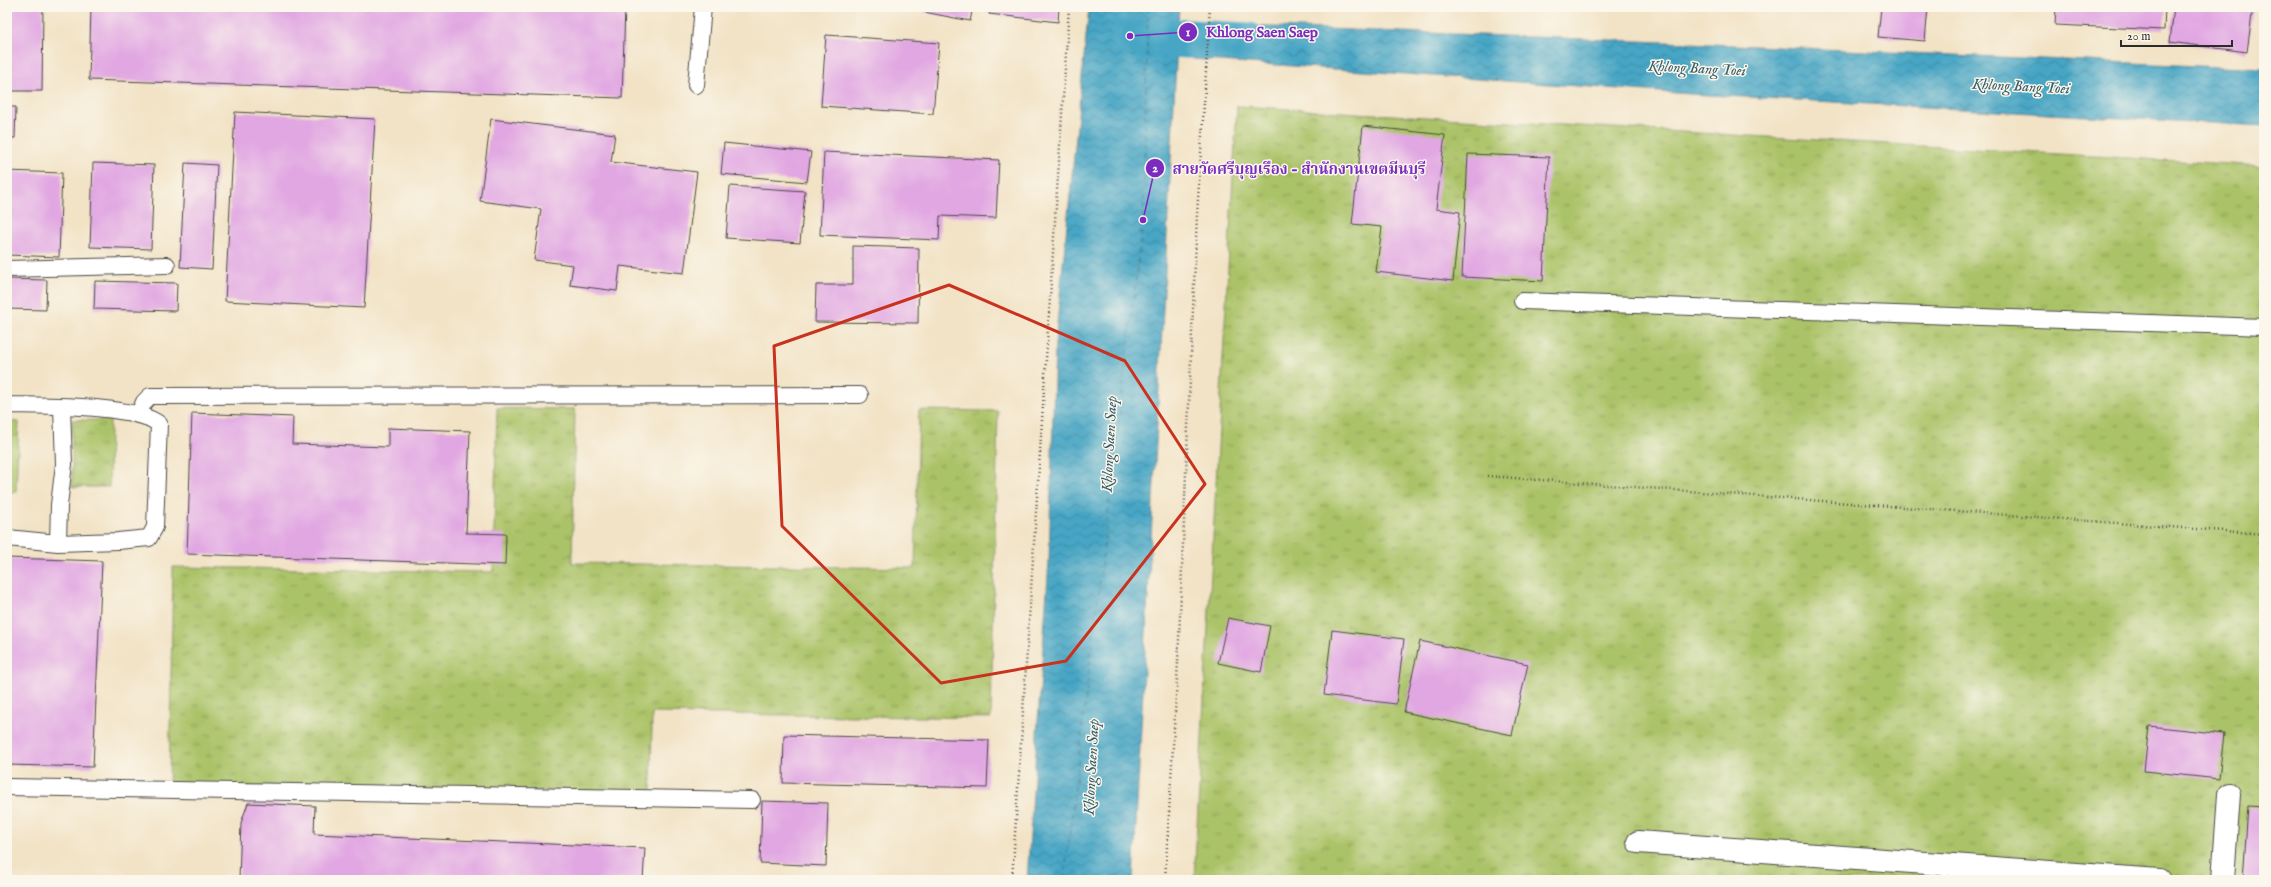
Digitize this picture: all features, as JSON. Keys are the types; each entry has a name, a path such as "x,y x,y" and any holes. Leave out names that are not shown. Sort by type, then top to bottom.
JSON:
{"street":[{"path":"2223,880 2229,794"},
{"path":"1638,842 2159,880"}],"lane":[{"path":"696,85 703,7"},
{"path":"7,269 167,265"},
{"path":"1522,301 2264,327"},
{"path":"138,415 144,402 150,396 860,395"},
{"path":"7,405 119,411 151,417 159,424 153,532 149,538 118,542 58,543 7,538"},
{"path":"58,543 58,505 64,464 62,407"},
{"path":"7,787 752,800"}],"path":[{"path":"1012,880 1069,7"},
{"path":"1165,880 1178,662 1206,60 1210,7"},
{"path":"1487,476 2264,534"}],"highlighted area":[{"path":"949,285 1125,361 1205,484 1066,661 941,683 782,526 774,346"}],"green space":[{"path":"1237,106 2264,166 2264,880 1194,880"},
{"path":"497,408 575,409 572,563 915,568 919,410 998,411 991,718 652,713 651,792 169,786 173,567 493,572"},
{"path":"72,420 110,420 109,487 72,487"},
{"path":"7,421 19,422 16,492 7,492"}],"water":[{"path":"1089,7 1179,7 1133,880 1027,880 1049,561 1055,344"},
{"path":"1195,24 1689,43 2264,69 2264,126 1690,94 1193,59"}],"building":[{"path":"7,7 43,7 42,91 7,91"},
{"path":"91,7 625,7 622,98 89,80"},
{"path":"925,7 973,7 970,21 924,12"},
{"path":"990,7 1059,7 1058,22 989,14"},
{"path":"1881,7 1928,7 1925,41 1878,37"},
{"path":"2056,7 2165,7 2164,30 2055,25"},
{"path":"2174,7 2253,7 2247,52 2170,42"},
{"path":"826,35 939,43 933,114 821,106"},
{"path":"7,107 16,107 15,138 7,138"},
{"path":"235,112 375,119 364,308 225,301"},
{"path":"491,119 615,134 611,162 697,172 684,273 620,266 617,291 570,285 573,265 534,260 541,209 480,201"},
{"path":"1363,126 1445,135 1436,209 1460,212 1453,281 1376,272 1382,227 1352,224"},
{"path":"724,143 811,152 807,182 721,174"},
{"path":"824,152 999,160 996,218 940,216 939,240 820,235"},
{"path":"1468,154 1549,157 1543,281 1462,277"},
{"path":"93,163 154,165 151,249 90,247"},
{"path":"185,163 217,165 212,269 180,267"},
{"path":"7,171 62,173 59,257 7,255"},
{"path":"730,186 805,191 800,243 726,238"},
{"path":"853,246 919,248 918,323 815,322 816,285 853,285"},
{"path":"7,279 47,280 46,310 7,309"},
{"path":"95,281 177,283 176,311 94,309"},
{"path":"192,413 293,417 292,444 388,447 388,428 470,431 466,533 506,534 505,565 187,554"},
{"path":"7,558 102,561 93,767 7,765"},
{"path":"1228,618 1270,626 1261,672 1218,663"},
{"path":"1332,630 1404,639 1396,704 1324,695"},
{"path":"1420,641 1528,664 1512,735 1404,712"},
{"path":"2149,726 2224,734 2219,779 2144,771"},
{"path":"784,735 989,740 987,788 783,783"},
{"path":"762,801 828,803 826,866 760,863"},
{"path":"248,803 315,806 314,834 645,848 643,880 239,880 241,823"},
{"path":"2248,806 2264,807 2264,880 2243,880"}],"waterway":[{"name":"Khlong Bang Toei","path":"1130,36 1248,42"}],"ferry route":[{"path":"1064,880 1143,220 1148,7"}],"place":[{"name":"Khlong Saen Saep","path":"1130,36"},
{"name":"สายวัดศรีบุญเรือง - สำนักงานเขตมีนบุรี","path":"1143,220"}]}
